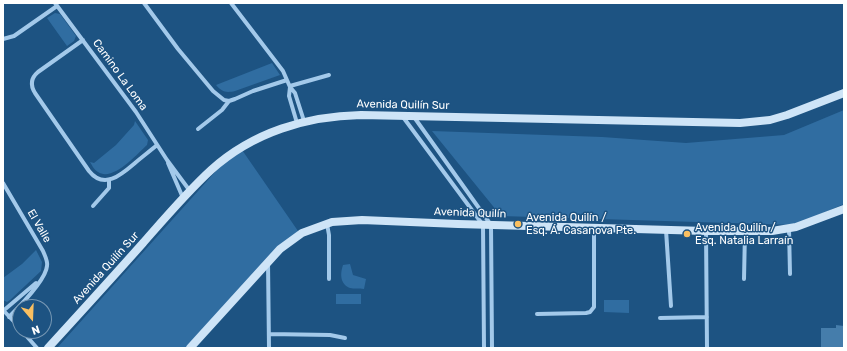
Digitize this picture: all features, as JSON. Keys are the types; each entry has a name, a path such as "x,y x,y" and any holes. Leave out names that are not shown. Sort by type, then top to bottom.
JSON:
{"street":[{"path":"144,3 178,49 213,91 224,100 236,100 265,86 287,80"},
{"path":"231,3 283,71 290,87 295,93 300,122"},
{"path":"3,39 8,39 14,36 56,4"},
{"name":"Camino La Loma","path":"56,4 136,112 167,160 190,191"},
{"path":"83,40 38,72 34,76 32,88 89,171 96,178 109,180 119,176 157,145"},
{"path":"290,87 329,75"},
{"path":"290,87 289,96 300,122"},
{"name":"Avenida Quilín Sur","path":"48,348 183,198 212,169 242,147 271,132 300,122 342,115 740,123 770,120 844,93"},
{"path":"198,129 222,110 229,101"},
{"path":"402,116 482,225 484,348"},
{"path":"414,116 491,225 492,348"},
{"name":"Camino La Loma","path":"167,160 183,198"},
{"path":"93,206 108,190 109,180"},
{"name":"El Valle","path":"3,183 46,259 47,270 23,303 10,317"},
{"name":"Avenida Quilín","path":"190,348 280,249 295,237 310,229 326,224 346,220 362,220 666,230 772,231 789,229 844,209"},
{"path":"326,224 329,235 329,279"},
{"path":"537,314 586,313 590,312 594,307 594,228"},
{"path":"789,229 790,274"},
{"path":"666,230 671,306"},
{"path":"706,231 707,348"},
{"path":"744,279 745,231"},
{"path":"268,261 269,348"},
{"path":"10,317 3,310 40,280"},
{"path":"660,318 707,317"},
{"path":"269,334 335,335 345,338"},
{"path":"30,339 38,348"}],"shaded area":[{"path":"55,13 60,14 76,36 74,41 67,46 47,18"},
{"path":"272,63 280,75 232,92 222,91 216,85"},
{"path":"844,110 844,204 795,225 501,216 432,131 602,137 686,143 784,135"},
{"path":"135,121 148,140 147,145 124,166 111,173 104,174 94,169 90,162 94,163 116,145 134,125"},
{"path":"240,147 298,231 270,256 185,348 57,348 225,161"},
{"path":"36,250 42,262 41,271 10,300 7,302 3,300 3,278 22,264"},
{"path":"350,264 353,275 366,279 364,289 350,288 344,284 341,275 343,265"},
{"path":"336,294 361,294 361,304 336,304"},
{"path":"604,300 629,300 629,313 604,312"}],"building":[{"path":"836,325 844,326 844,348 821,348 821,328 836,328"}],"place":[{"name":"Avenida Quilín / Esq. Á. Casanova Pte.","path":"518,224"},
{"name":"Avenida Quilín / Esq. Natalia Larraín","path":"687,234"}]}
